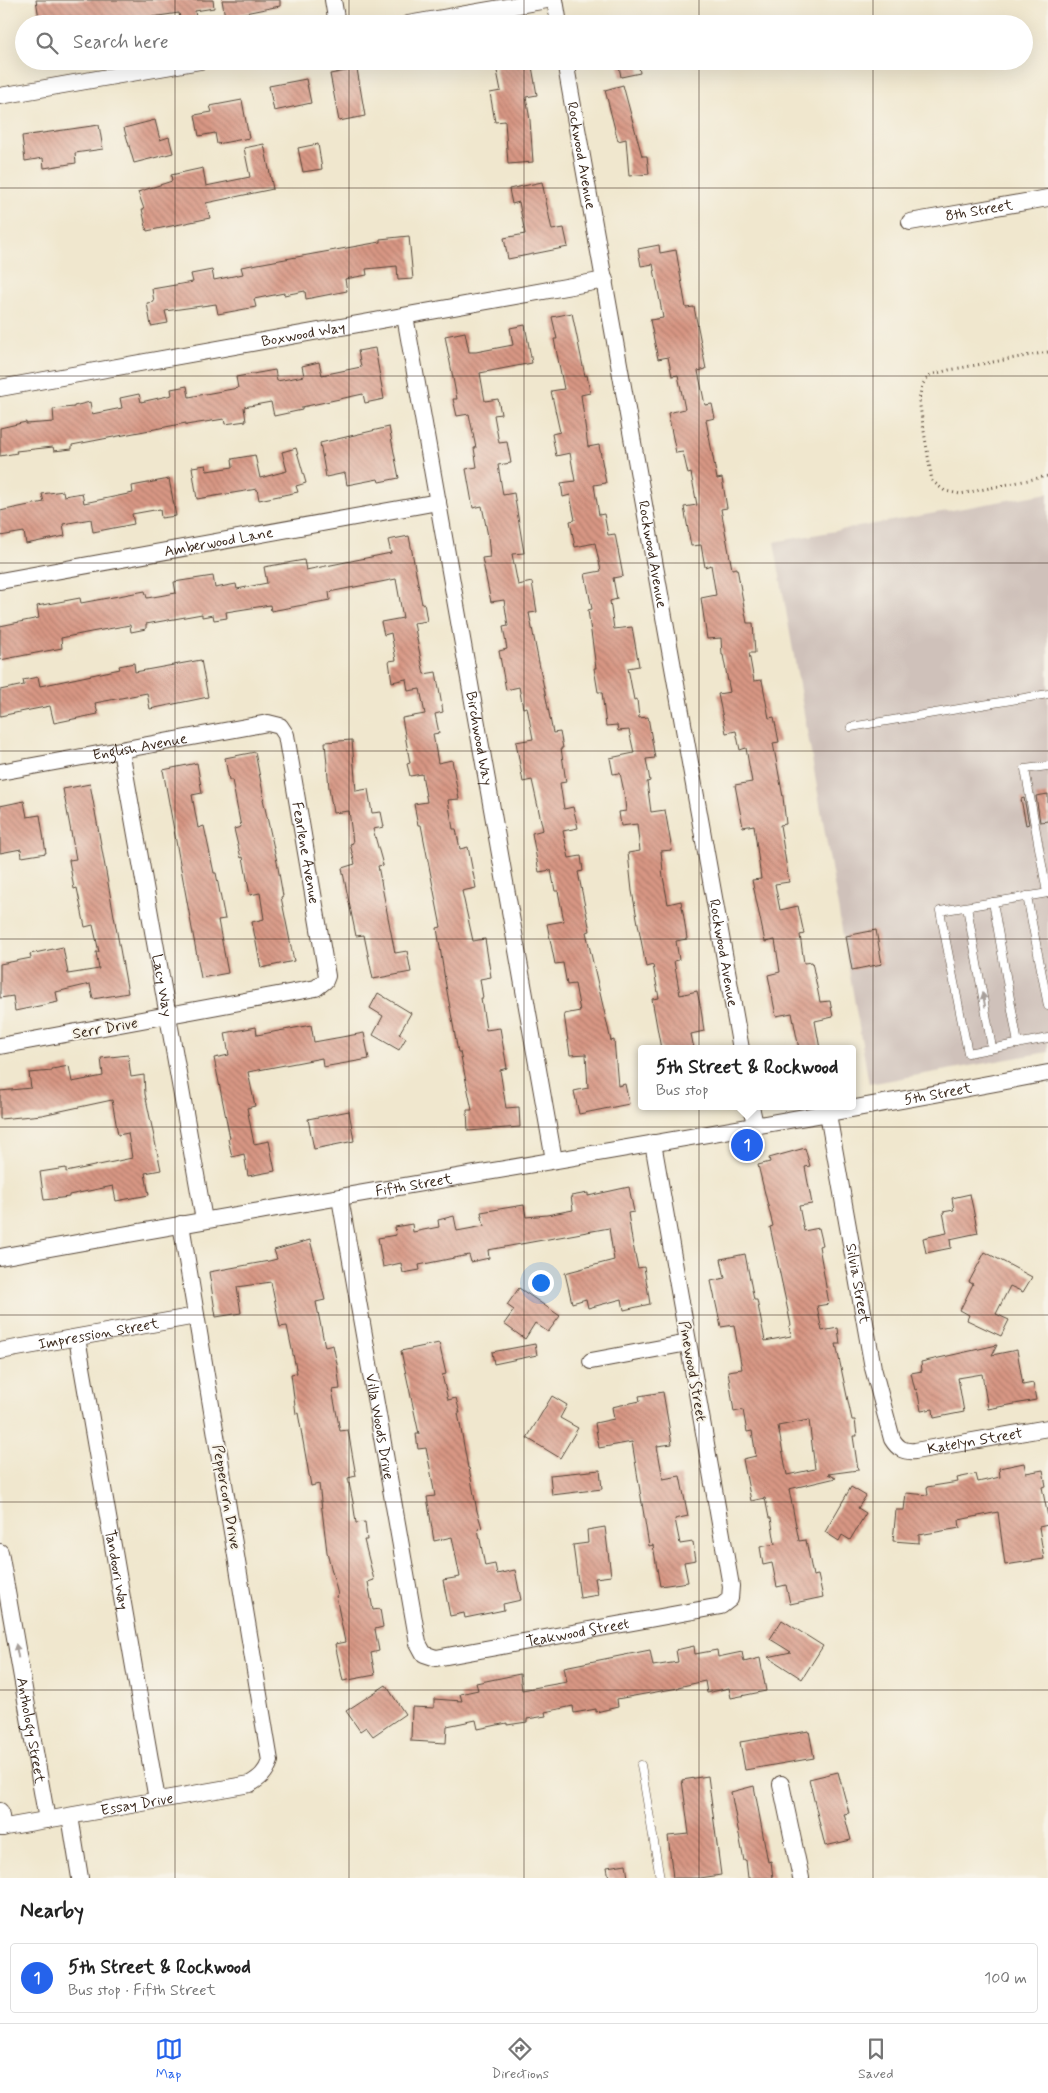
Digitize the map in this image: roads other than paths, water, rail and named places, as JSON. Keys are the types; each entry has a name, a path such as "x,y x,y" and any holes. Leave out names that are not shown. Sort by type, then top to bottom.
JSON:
{"street":[{"path":"333,0 336,15"},
{"path":"460,15 547,0"},
{"path":"555,0 558,15"},
{"path":"0,96 149,70"},
{"name":"Rockwood Avenue","path":"568,70 740,1045"},
{"name":"8th Street","path":"910,222 1048,198"},
{"name":"Boxwood Way","path":"0,388 604,280"},
{"name":"Birchwood Way","path":"405,316 554,1160"},
{"name":"Amberwood Lane","path":"0,581 438,502"},
{"name":"English Avenue","path":"0,772 268,723 280,726"},
{"name":"Fearlene Avenue","path":"280,726 286,735 327,970 325,981"},
{"name":"Lacy Way","path":"121,750 204,1220"},
{"name":"Serr Drive","path":"0,1046 316,988 325,981"},
{"name":"5th Street","path":"856,1109 1048,1073"},
{"path":"753,1110 755,1125"},
{"name":"5th Street","path":"828,1114 849,1110"},
{"name":"Fifth Street","path":"0,1258 204,1220 828,1114"},
{"name":"Silvia Street","path":"828,1114 873,1368 892,1439 901,1450"},
{"name":"Pinewood Street","path":"653,1144 731,1586 730,1599"},
{"name":"Villa Woods Drive","path":"340,1198 418,1643 424,1654"},
{"name":"Peppercorn Drive","path":"181,1224 270,1752 268,1769"},
{"name":"Impression Street","path":"0,1351 196,1316"},
{"name":"Tandoori Way","path":"77,1338 157,1800"},
{"path":"591,1361 688,1343"},
{"name":"Katelyn Street","path":"901,1450 915,1451 1048,1428"},
{"name":"Anthology Street","path":"0,1552 47,1820"},
{"name":"Teakwood Street","path":"424,1654 436,1658 455,1655 721,1606 730,1599"},
{"name":"Essay Drive","path":"2,1828 250,1784 260,1778 268,1769"},
{"path":"781,1784 801,1878"},
{"path":"0,1811 2,1828"},
{"path":"70,1816 80,1878"}],"lane":[{"path":"851,726 1048,694"},
{"path":"1048,766 1025,769 1048,893 940,911 968,1052 1048,1038"},
{"path":"1027,896 1048,1006"},
{"path":"993,902 1018,1044"},
{"path":"967,906 992,1048"},
{"path":"641,1765 660,1878"}],"place":[{"name":"5th Street & Rockwood","path":"747,1145"}]}
